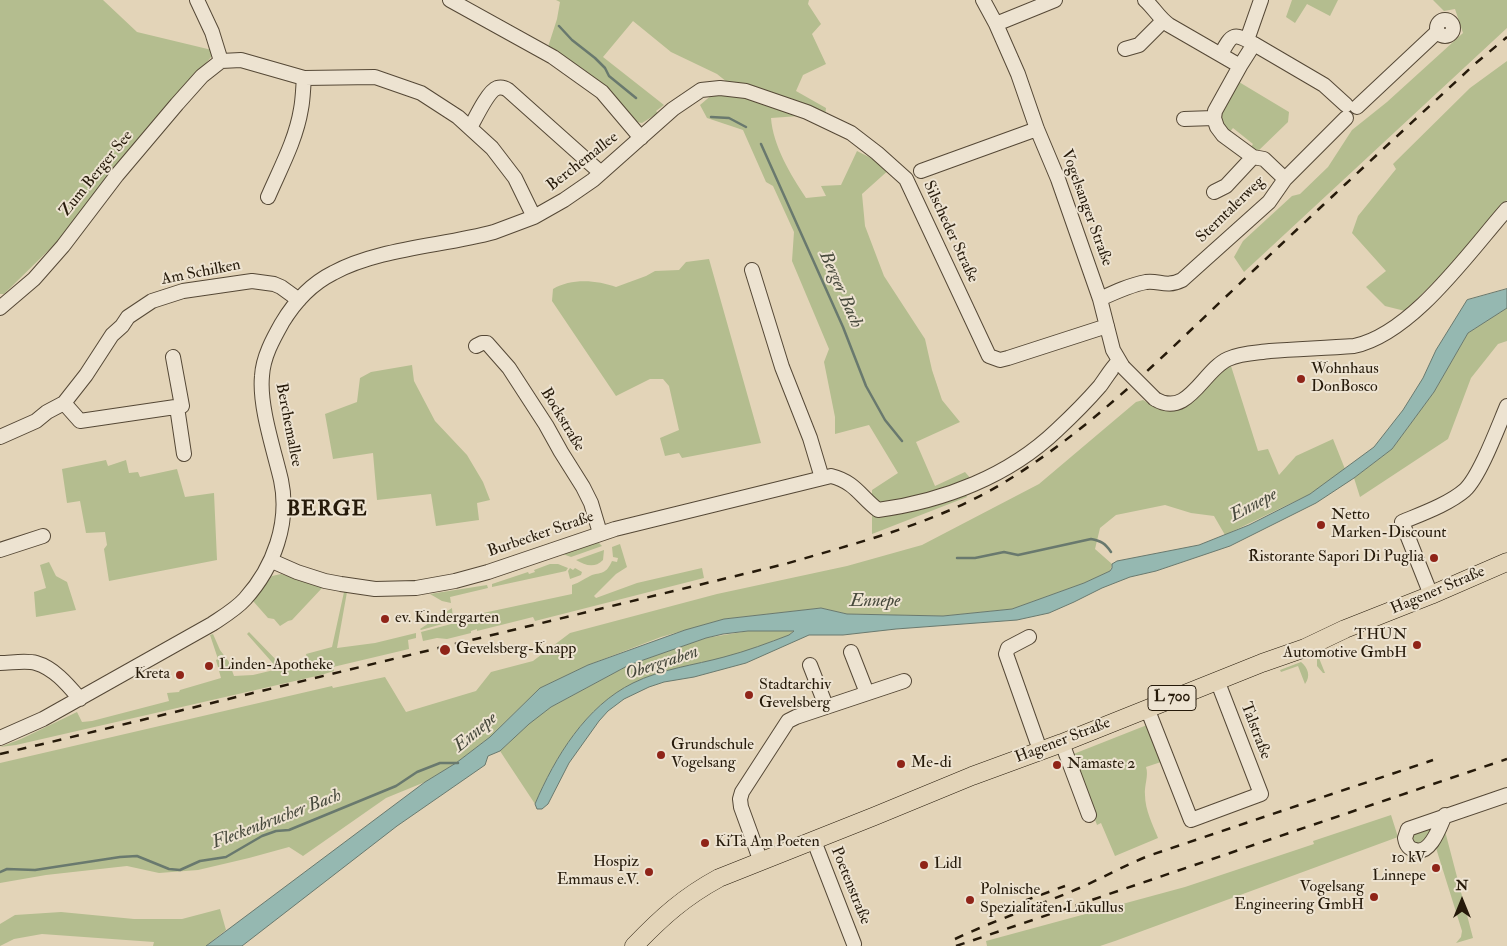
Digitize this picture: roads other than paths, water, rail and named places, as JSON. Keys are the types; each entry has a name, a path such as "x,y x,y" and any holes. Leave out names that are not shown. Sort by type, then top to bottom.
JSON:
{"main road":[{"name":"Hagener Straße","path":"634,946 666,914 695,891 719,878 1217,680 1305,648 1345,629 1432,595 1507,562"}],"street":[{"path":"197,0 212,32 221,61 241,60 304,78 375,77 421,93 458,117 492,148 514,178 534,217"},
{"path":"450,0 554,56 602,92 640,138"},
{"name":"Vogelsanger Straße","path":"983,0 1018,74 1037,129 1056,174 1100,299 1112,346 1121,364 1156,399 1166,404 1183,401 1195,391 1214,368 1228,359 1279,351 1354,346 1363,344 1383,334 1416,310 1451,276 1507,209"},
{"path":"996,24 1056,0"},
{"path":"1145,0 1163,20 1240,66"},
{"path":"1261,0 1250,42 1240,66 1215,111 1214,118 1223,135 1253,157 1264,159 1285,179"},
{"path":"1125,49 1139,45 1163,20"},
{"name":"Sterntalerweg","path":"1100,299 1122,289 1148,282 1163,284 1182,280 1269,202 1285,179 1350,110 1437,32"},
{"path":"1221,54 1230,39 1235,36 1250,42 1324,85 1350,110"},
{"name":"Zum Berger See","path":"0,308 34,279 63,246 117,175 177,104 202,76 221,61"},
{"path":"268,198 297,125 301,109 304,78"},
{"path":"470,128 490,94 502,87 508,90 600,173"},
{"name":"Silscheder Straße","path":"640,138 673,109 701,90 720,88 746,91 807,112 851,133 877,152 906,179 989,356 1000,360 1008,358 1107,326"},
{"path":"1184,119 1214,118"},
{"path":"920,171 1037,129"},
{"name":"Berchemallee","path":"0,738 43,719 80,699 231,612 245,599 272,561 282,525 284,506 283,490 268,428 261,385 262,373 271,342 289,311 299,300 331,273 346,266 382,256 509,228 534,217 564,200 600,173 640,138"},
{"path":"1214,192 1226,186 1253,157"},
{"path":"752,270 782,367 810,438 822,478"},
{"name":"Am Schilken","path":"0,438 36,421 47,412 64,403 86,376 112,334 122,326 128,317 152,301 183,291 252,281 274,284 299,300"},
{"name":"Bockstraße","path":"476,346 482,342 487,343 509,368 583,486 600,533"},
{"path":"64,403 80,421 182,406 173,357"},
{"name":"Burbecker Straße","path":"272,561 325,581 375,589 407,589 455,582 600,533 831,476 852,484 878,510 903,507 978,483 1015,464 1056,431 1121,364"},
{"path":"1432,595 1402,522 1442,504 1465,490 1479,469 1507,406"},
{"path":"177,407 184,454"},
{"path":"0,550 43,536"},
{"path":"1029,637 1008,648 1006,654 1040,750"},
{"path":"851,652 867,693"},
{"path":"0,663 36,662 49,669 64,681 80,699"},
{"path":"810,665 826,706"},
{"name":"Talstraße","path":"1147,708 1191,820 1260,794 1217,680"},
{"path":"761,862 741,807 742,792 788,721 826,706 904,681"},
{"path":"1062,743 1089,815"},
{"path":"1445,815 1507,795"},
{"name":"Poetenstraße","path":"814,841 854,944"}],"water":[{"path":"1507,289 1507,308 1468,333 1434,392 1392,449 1354,478 1316,503 1230,546 1156,571 1130,577 1049,613 1017,620 843,635 809,635 746,663 649,687 624,699 608,711 569,763 548,804 542,809 537,809 535,804 562,751 587,719 616,693 633,683 655,674 741,652 789,635 794,631 748,631 723,634 706,638 629,665 551,707 500,751 488,756 485,765 397,826 242,946 206,946 425,782 456,763 490,737 540,688 588,665 685,630 724,619 821,608 847,614 943,616 1012,609 1084,583 1110,571 1112,564 1117,561 1199,545 1249,525 1310,494 1374,447 1403,410 1423,378 1436,350 1467,300"}],"waterway":[{"name":"Berger Bach","path":"559,26 572,40 595,58 605,68 609,76 636,98"},
{"name":"Berger Bach","path":"711,117 729,118 746,127"},
{"name":"Berger Bach","path":"761,144 843,327 866,386 885,420 902,441"},
{"name":"Berger Bach","path":"957,558 975,558 1004,552 1018,555 1091,539 1107,546 1111,552"},
{"name":"Fleckenbrucher Bach","path":"0,872 7,869 35,870 137,856 169,869 180,870 200,861 226,857 262,836 276,831 289,830 396,786 417,772 440,763 458,763"}],"railway":[{"path":"0,754 785,564 898,530 952,509 1005,482 1037,461 1096,416 1476,63 1507,37"},
{"path":"956,946 1507,759"},
{"path":"955,939 1080,888 1148,856 1433,760"},
{"path":"1024,901 1065,886"}],"place":[{"name":"Wohnhaus DonBosco","path":"1301,379"},
{"name":"Netto Marken-Discount","path":"1321,525"},
{"name":"Ristorante Sapori Di Puglia","path":"1434,558"},
{"name":"ev. Kindergarten","path":"385,619"},
{"name":"THUN Automotive GmbH","path":"1417,645"},
{"name":"Gevelsberg-Knapp","path":"445,650"},
{"name":"Linden-Apotheke","path":"209,666"},
{"name":"Kreta","path":"180,675"},
{"name":"Stadtarchiv Gevelsberg","path":"749,695"},
{"name":"Grundschule Vogelsang","path":"661,755"},
{"name":"Me-di","path":"901,764"},
{"name":"Namaste 2","path":"1057,765"},
{"name":"KiTa Am Poeten","path":"705,843"},
{"name":"Lidl","path":"924,865"},
{"name":"10 kV Linnepe","path":"1436,868"},
{"name":"Hospiz Emmaus e.V.","path":"649,872"},
{"name":"Vogelsang Engineering GmbH","path":"1374,897"},
{"name":"Polnische Spezialitäten Lukullus","path":"970,900"}],"district":[{"name":"BERGE","path":"327,510"}],"water label":[{"name":"Ennepe","path":"1254,506"},
{"name":"Ennepe","path":"875,602"},
{"name":"Obergraben","path":"662,664"},
{"name":"Ennepe","path":"476,733"}]}
